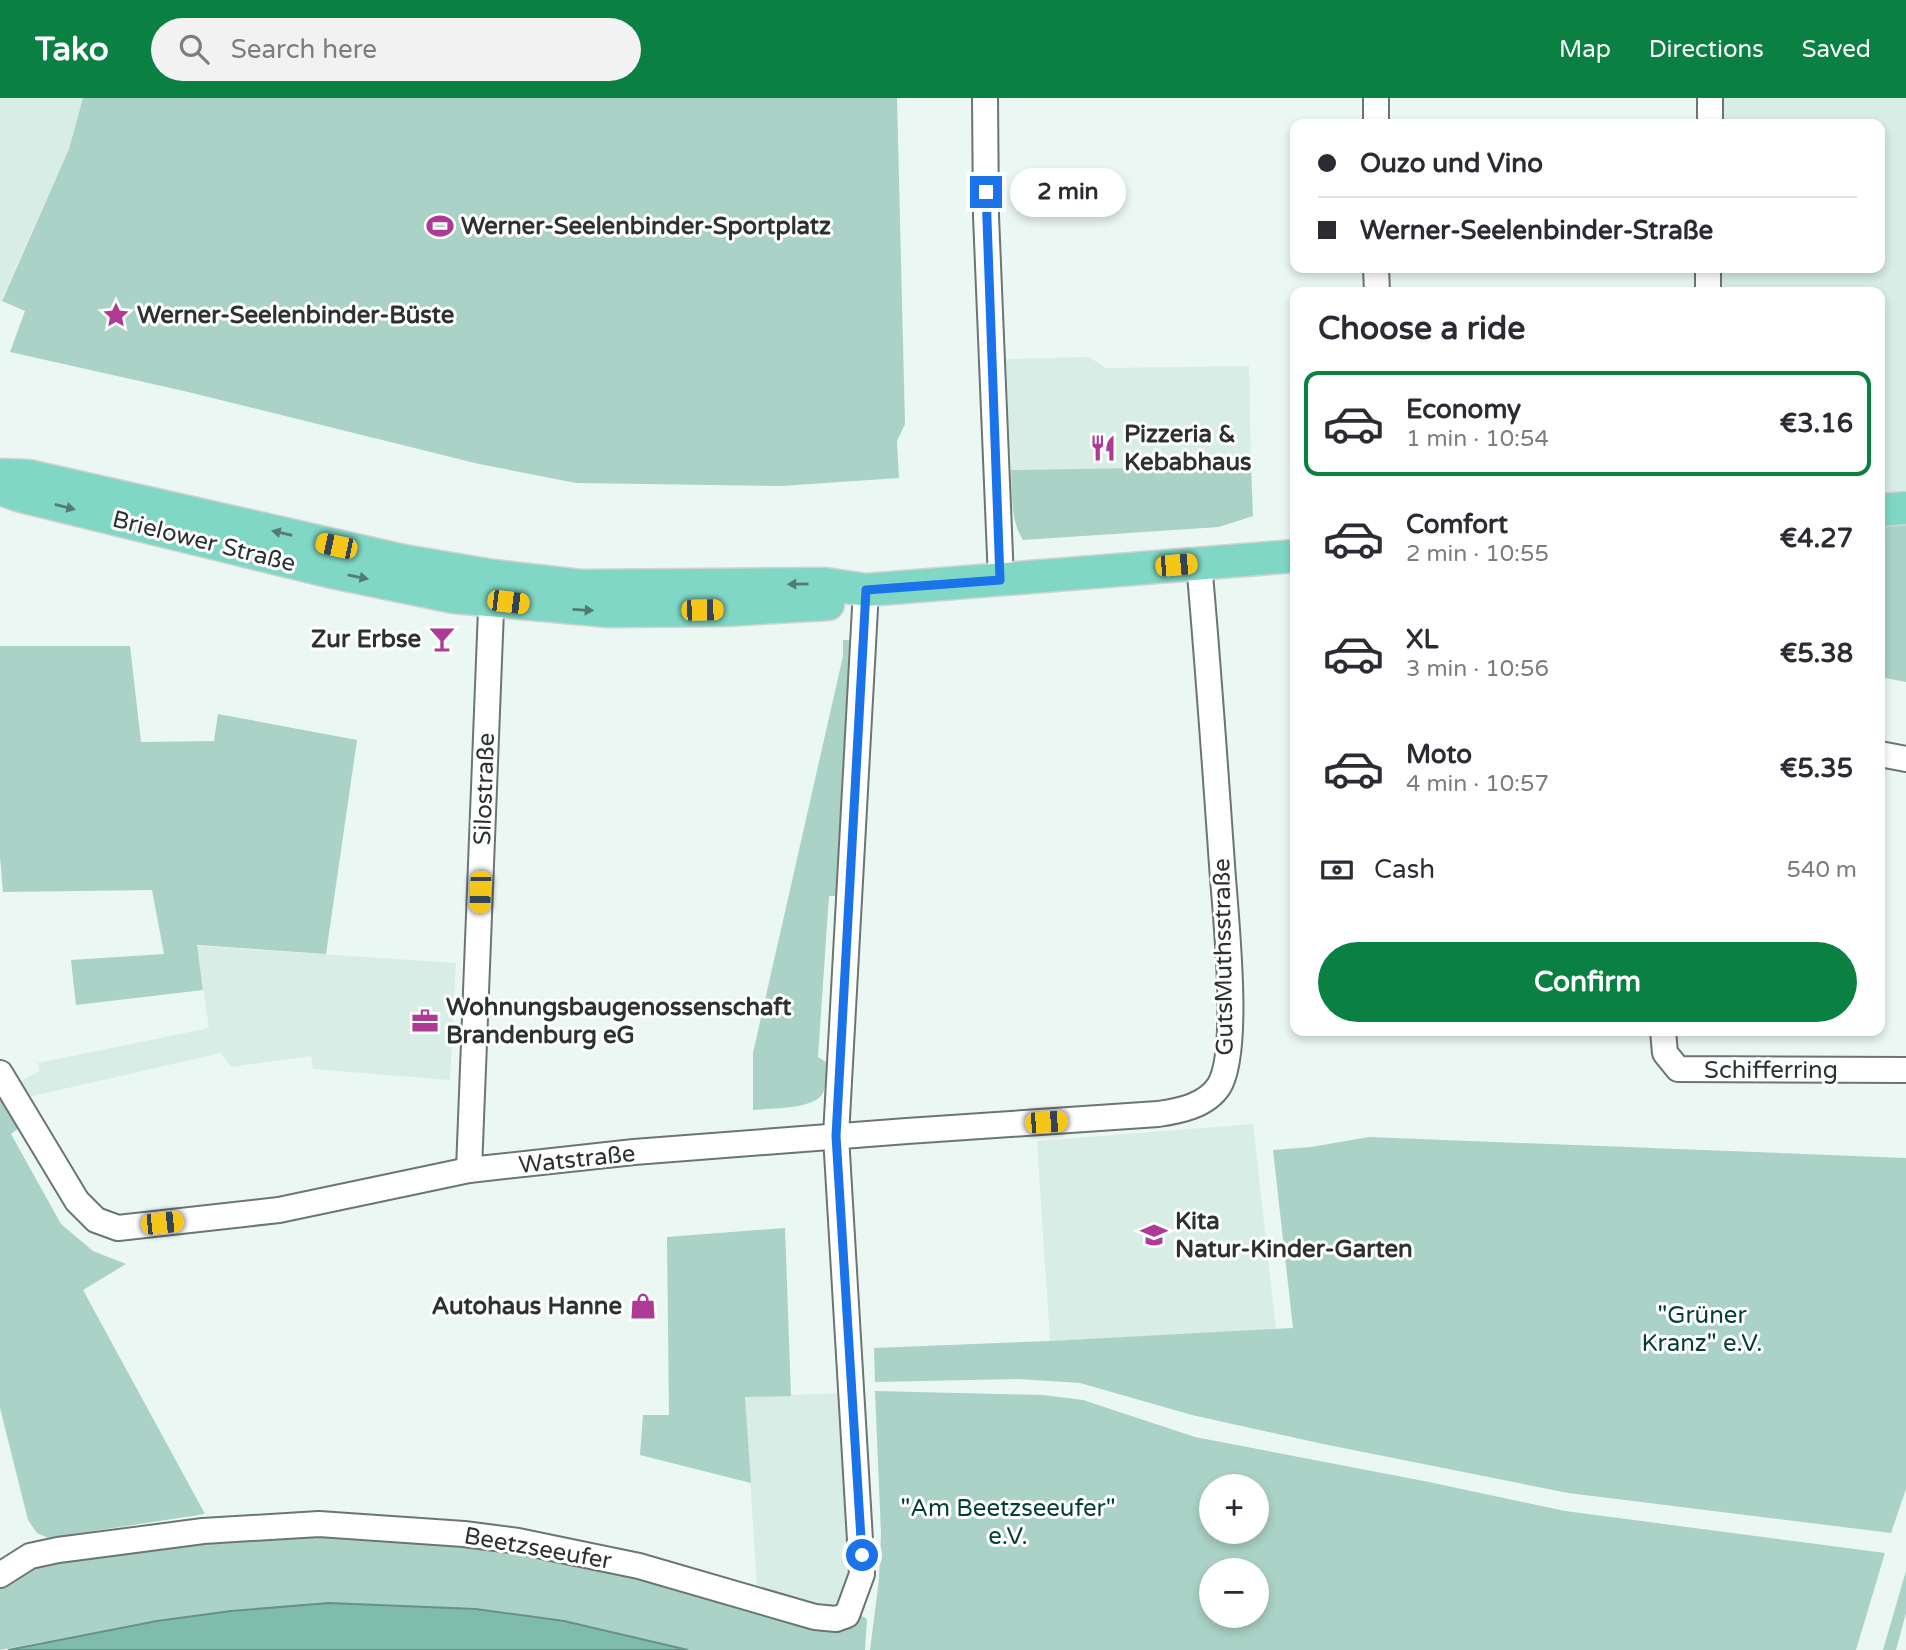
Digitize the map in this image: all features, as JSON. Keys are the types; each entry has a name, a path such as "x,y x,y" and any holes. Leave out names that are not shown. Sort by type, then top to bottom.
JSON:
{"main road":[{"name":"Brielower Straße","path":"0,475 29,476 404,561 492,588 598,611 725,610 838,604 866,590 1290,555"},
{"name":"Brielower Straße","path":"0,488 22,496 328,571 454,597 492,588"},
{"path":"1885,510 1906,508"}],"street":[{"path":"985,98 986,216 1000,580"},
{"path":"1376,119 1377,98"},
{"path":"1710,98 1710,119"},
{"name":"GutsMuthsstraße","path":"836,1136 1158,1114 1195,1105 1218,1087 1229,1052 1228,960 1199,563"},
{"name":"Silostraße","path":"468,1170 492,588"},
{"path":"836,1136 866,590"},
{"path":"1885,755 1906,759"},
{"name":"Schifferring","path":"1663,1036 1665,1053 1678,1069 1906,1070"},
{"name":"Watstraße","path":"0,1073 77,1201 96,1220 118,1227 279,1210 468,1170 634,1152 836,1136"},
{"name":"Beetzseeufer","path":"0,1575 30,1556 58,1550 203,1531 319,1524 464,1534 518,1541 639,1566 815,1618 836,1619 847,1615 862,1574 836,1136"}],"shaded area":[{"path":"0,98 83,98 69,149 0,303"},
{"path":"1720,98 1906,98 1906,490 1885,492 1885,287 1717,287 1717,273 1885,273 1885,119 1719,119"},
{"path":"1089,357 1106,368 1249,366 1251,466 1011,470 1006,359"},
{"path":"197,946 456,963 450,1080 313,1069 311,1056 231,1067 221,1053 28,1097 19,1082 40,1071 38,1063 209,1028"},
{"name":"Kita Natur-Kinder-Garten","path":"1253,1124 1276,1330 1050,1341 1037,1141"},
{"path":"840,1393 849,1587 838,1612 757,1591 745,1397"},
{"path":"329,1603 476,1609 564,1621 688,1650 8,1650 157,1621 231,1611"}],"green space":[{"name":"Werner-Seelenbinder-Sportplatz","path":"83,98 897,98 905,424 897,441 899,478 781,486 576,483 479,464 184,391 10,352 25,311 2,301 69,149"},
{"path":"1251,466 1253,516 1219,527 1023,540 1016,524 1011,470"},
{"path":"1906,525 1906,682 1885,678 1885,527"},
{"path":"843,640 849,640 850,684 836,896 829,896 818,1057 826,1062 825,1087 820,1097 804,1105 753,1110 753,1053 843,656"},
{"path":"0,646 130,646 141,742 214,741 218,714 357,740 326,954 197,945 203,990 76,1005 71,960 164,954 152,890 3,892 0,857"},
{"path":"0,1092 24,1124 11,1134 61,1224 93,1251 126,1264 83,1290 205,1514 48,1538 37,1533 28,1520 0,1408"},
{"name":"\"Grüner Kranz\" e.V.","path":"1369,1137 1906,1158 1906,1489 1891,1533 1568,1493 1192,1415 1080,1383 1018,1379 875,1382 874,1348 1293,1328 1273,1150 1311,1147"},
{"path":"785,1228 791,1396 745,1397 751,1483 640,1455 643,1415 669,1415 667,1237"},
{"name":"\"Am Beetzseeufer\" e.V.","path":"875,1391 1043,1395 1083,1400 1195,1437 1565,1511 1885,1553 1856,1650 870,1650 879,1579 881,1534"},
{"path":"320,1535 519,1550 860,1615 867,1619 865,1650 688,1650 564,1621 476,1609 329,1603 231,1611 157,1621 0,1650 0,1584 32,1568 60,1560 210,1538"},
{"path":"1906,1571 1906,1613 1896,1650 1883,1650"}],"place":[{"name":"Werner-Seelenbinder-Sportplatz","path":"440,226"},
{"name":"Werner-Seelenbinder-Büste","path":"116,315"},
{"name":"Pizzeria & Kebabhaus","path":"1103,448"},
{"name":"Zur Erbse","path":"442,639"},
{"name":"Wohnungsbaugenossenschaft Brandenburg eG","path":"425,1021"},
{"name":"Kita Natur-Kinder-Garten","path":"1154,1235"},
{"name":"Autohaus Hanne","path":"643,1306"}],"route":[{"path":"862,1555 836,1136 866,590 1000,580 986,192"}]}
